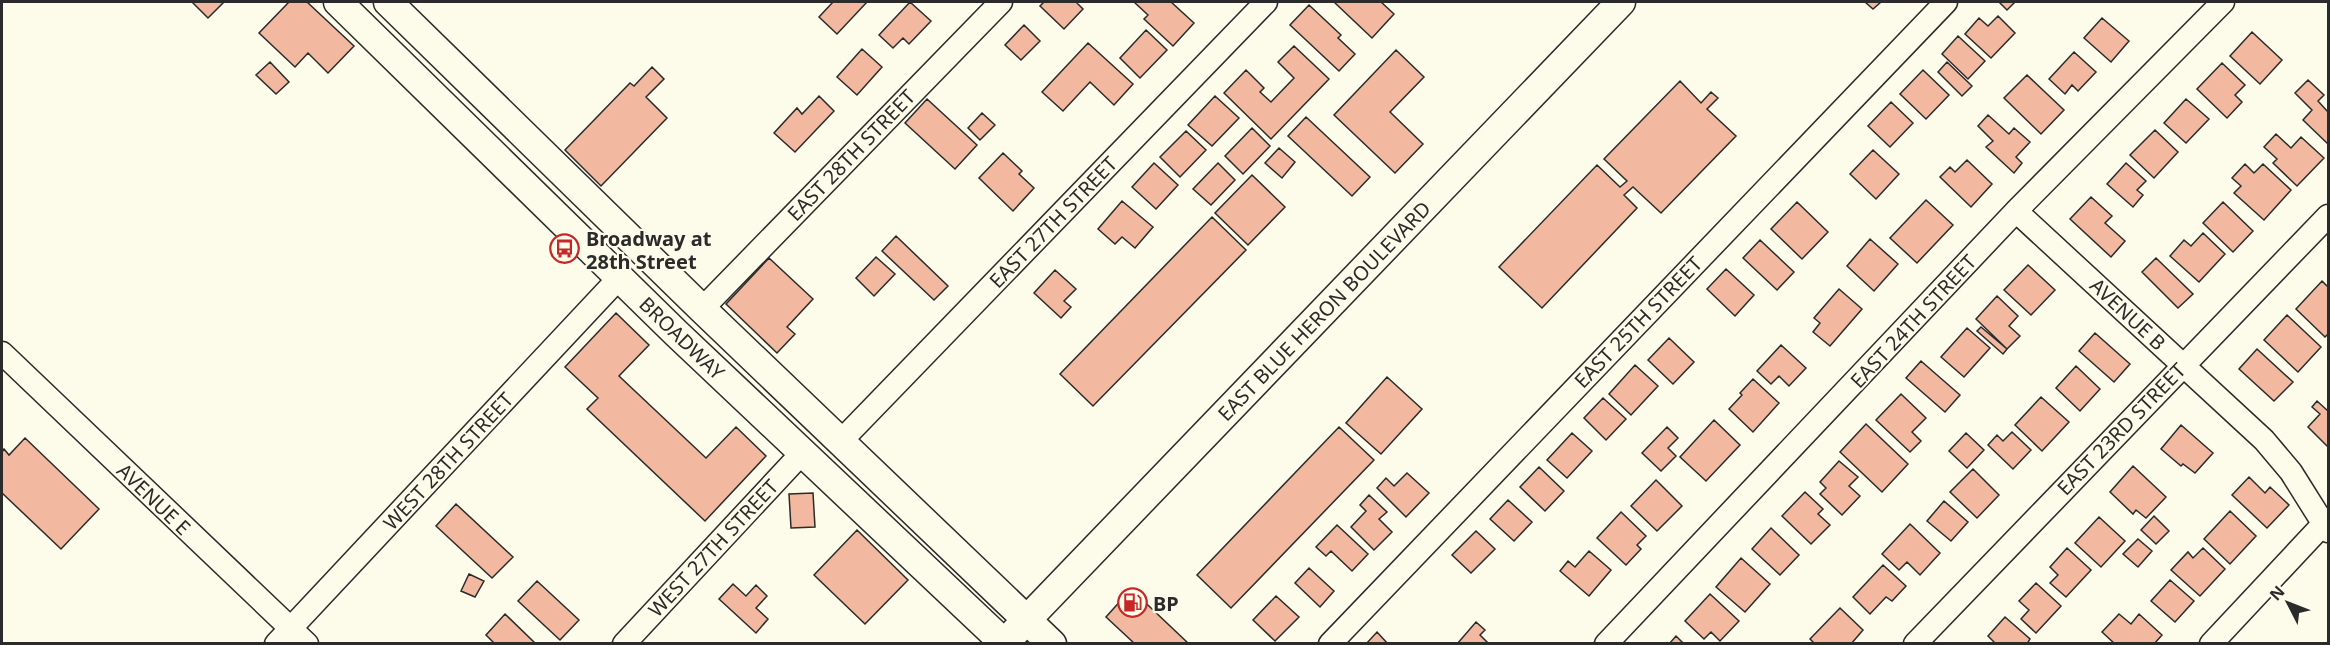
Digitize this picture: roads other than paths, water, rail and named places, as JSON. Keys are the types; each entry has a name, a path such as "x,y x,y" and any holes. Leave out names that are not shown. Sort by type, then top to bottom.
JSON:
{"main road":[{"name":"BROADWAY","path":"338,2 619,278 1005,643"},
{"name":"BROADWAY","path":"388,2 702,309 1052,644"},
{"name":"EAST BLUE HERON BOULEVARD","path":"1005,643 1621,2"},
{"path":"539,199 568,207 669,306 682,310 702,309"}],"street":[{"name":"EAST 28TH STREET","path":"702,309 1000,2"},
{"name":"EAST 27TH STREET","path":"840,442 1266,2"},
{"name":"EAST 25TH STREET","path":"1330,644 1946,2"},
{"name":"EAST 24TH STREET","path":"1606,644 2016,211 2223,2"},
{"name":"AVENUE B","path":"2016,211 2264,440 2291,472 2327,524"},
{"name":"EAST 23RD STREET","path":"1915,644 2328,216"},
{"name":"WEST 28TH STREET","path":"291,638 619,278"},
{"name":"AVENUE E","path":"2,353 291,638"},
{"name":"WEST 27TH STREET","path":"624,644 802,453"},
{"path":"2211,644 2327,524"}],"place":[{"name":"Broadway at 28th Street","path":"565,249"},
{"name":"BP","path":"1132,603"}]}
